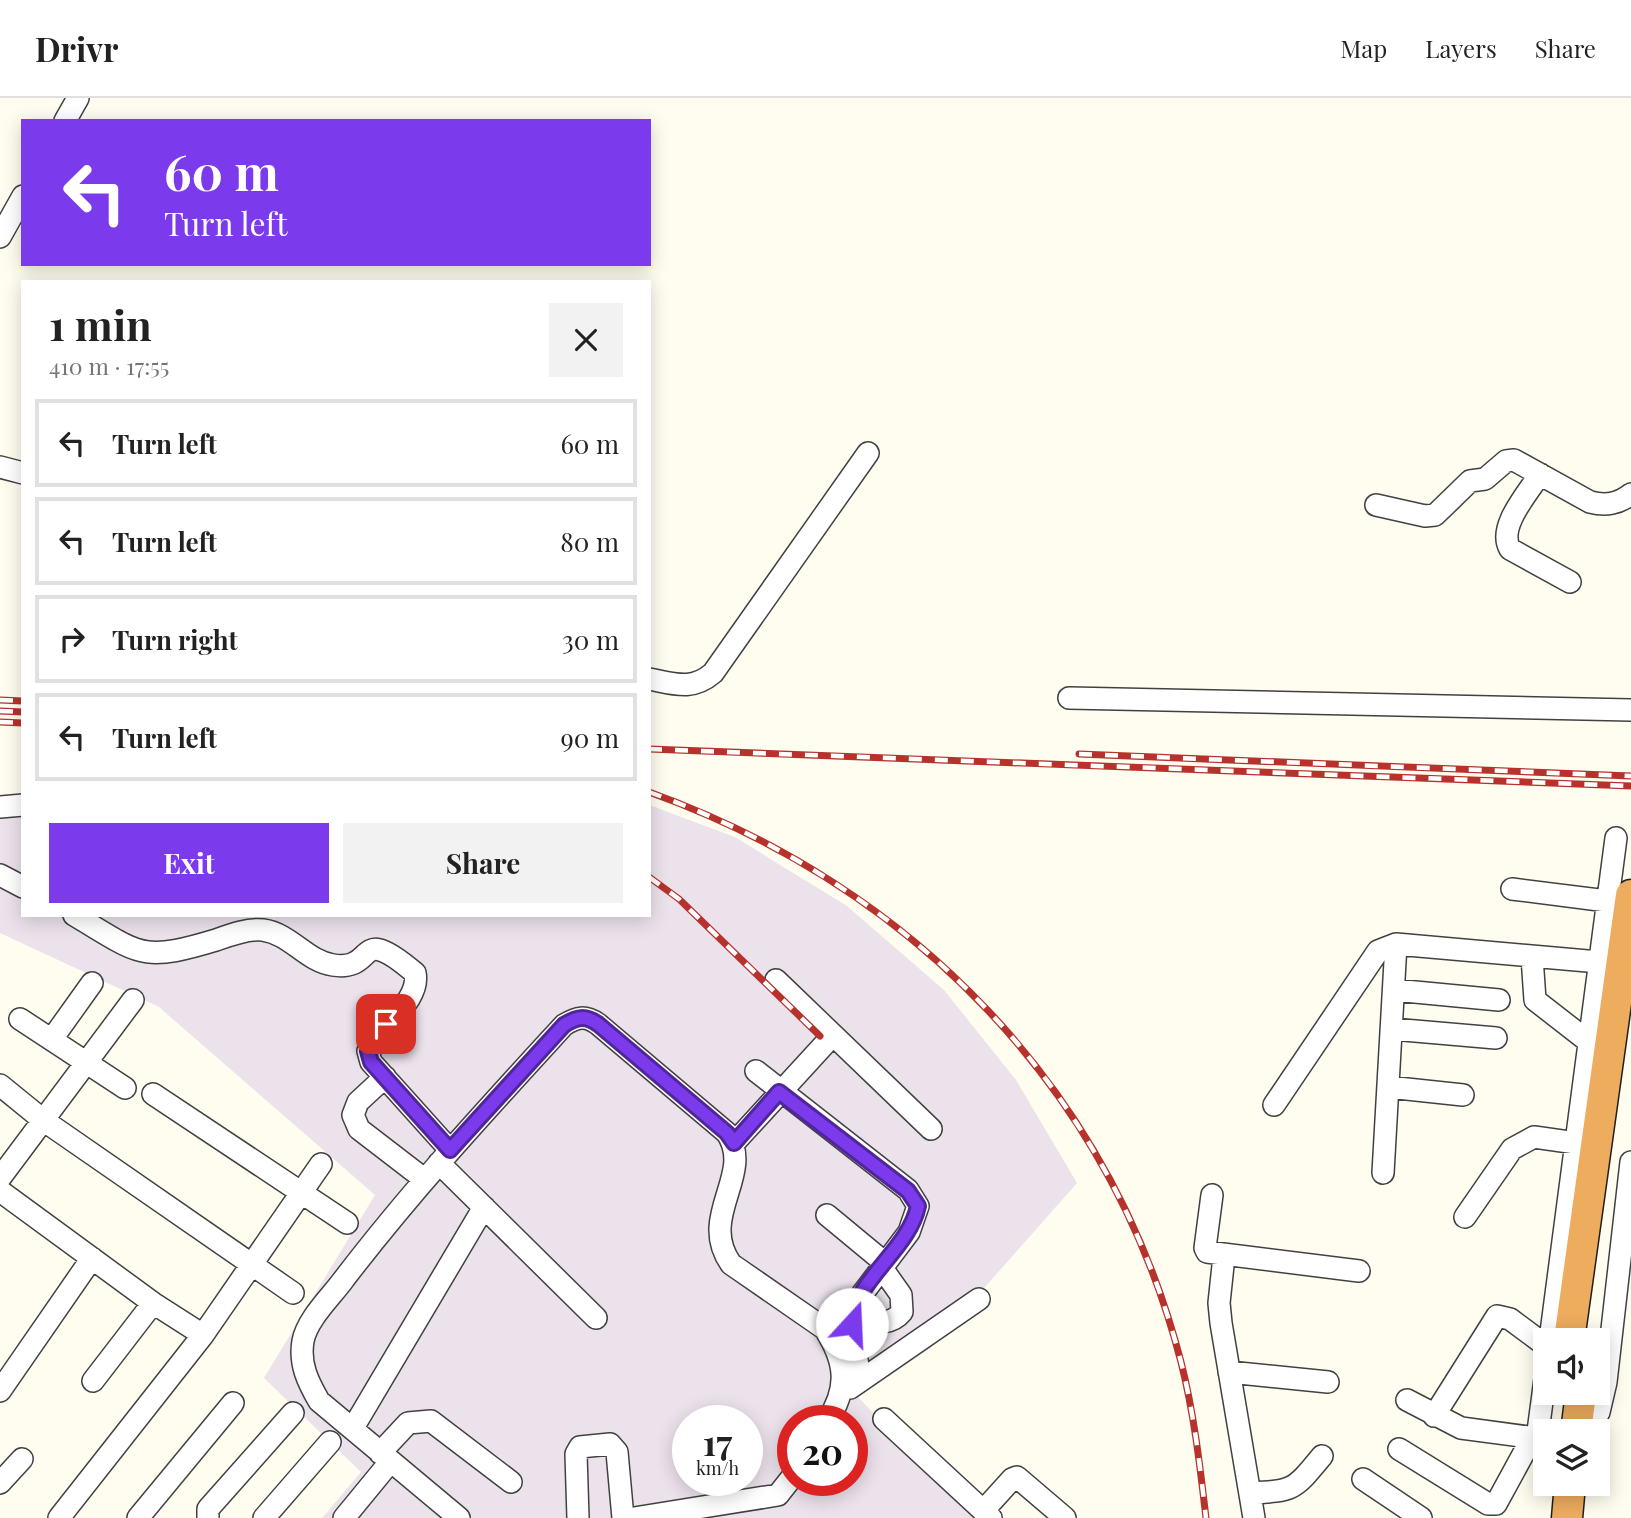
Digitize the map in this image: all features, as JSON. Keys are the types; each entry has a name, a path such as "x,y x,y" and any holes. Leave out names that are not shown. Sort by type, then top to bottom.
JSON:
{"highway":[{"path":"1570,1328 1619,898"},
{"path":"1590,1328 1631,1034"},
{"path":"1548,1518 1551,1496"},
{"path":"1567,1518 1569,1496"}],"street":[{"path":"66,119 78,98"},
{"path":"2,230 21,199"},
{"path":"651,679 690,687 702,683 713,673 868,453"},
{"path":"1376,505 1424,516 1435,515 1471,481 1493,474 1506,461 1522,463 1590,502 1601,505 1619,502 1631,494"},
{"path":"0,467 21,472"},
{"path":"1540,474 1506,529 1505,541 1510,549 1570,582"},
{"path":"1069,698 1631,710"},
{"path":"0,807 21,805"},
{"path":"1552,1328 1599,962 1619,898 1616,838"},
{"path":"0,875 21,886"},
{"path":"1512,889 1619,898"},
{"path":"77,917 131,949 152,955 259,929 279,933 320,962 332,965 346,966 375,947 383,948 415,973 417,982 413,994 373,1039 368,1051 371,1062 484,1207 596,1318"},
{"path":"1274,1105 1378,951 1396,944 1599,962"},
{"path":"1383,1173 1396,944"},
{"path":"1532,957 1535,1000 1589,1042"},
{"path":"776,980 931,1129"},
{"path":"52,1039 92,983"},
{"path":"1394,990 1500,1000"},
{"path":"0,1178 133,1000"},
{"path":"459,1518 319,1401 307,1381 302,1361 303,1339 315,1318 424,1179 564,1025 577,1017 589,1018 598,1024 727,1133 734,1143 734,1166 718,1233 721,1251 731,1264 825,1329 851,1387"},
{"path":"20,1019 125,1088"},
{"path":"1391,1029 1496,1038"},
{"path":"734,1143 833,1035"},
{"path":"756,1071 779,1092 908,1191 918,1206 909,1232 854,1305 851,1387"},
{"path":"384,1077 358,1102 353,1115 359,1129 424,1179"},
{"path":"0,1085 43,1120 293,1293"},
{"path":"1388,1087 1463,1095"},
{"path":"153,1094 347,1223"},
{"path":"1465,1217 1512,1149 1534,1137 1576,1143"},
{"path":"1595,1419 1606,1382 1628,1210 1631,1162"},
{"path":"59,1518 203,1335 321,1164"},
{"path":"0,1191 153,1303 203,1335"},
{"path":"1212,1195 1205,1248 1212,1254 1359,1271"},
{"path":"353,1429 484,1207"},
{"path":"827,1215 884,1265 901,1295 902,1312 895,1321 852,1318"},
{"path":"1224,1256 1219,1303 1254,1518"},
{"path":"0,1391 92,1258"},
{"path":"838,1405 851,1387 979,1299"},
{"path":"93,1381 153,1303"},
{"path":"1434,1416 1497,1316 1510,1319 1533,1336"},
{"path":"1230,1372 1328,1382"},
{"path":"1407,1400 1434,1416 1475,1432 1533,1436"},
{"path":"138,1518 233,1403"},
{"path":"208,1518 208,1508 293,1413"},
{"path":"884,1419 987,1514 1012,1479 1017,1477 1065,1518"},
{"path":"360,1518 408,1423 418,1420 431,1421 511,1482"},
{"path":"264,1518 330,1442"},
{"path":"578,1518 576,1454 580,1447 586,1445 610,1444 617,1452 623,1518"},
{"path":"1399,1450 1488,1504 1496,1504 1533,1451"},
{"path":"1250,1493 1287,1491 1299,1484 1322,1456"},
{"path":"0,1483 22,1459"},
{"path":"344,1518 389,1462"},
{"path":"1363,1479 1407,1514"},
{"path":"635,1518 777,1495"}],"shaded area":[{"path":"0,796 21,796 21,917 651,917 651,806 735,837 847,906 944,990 1016,1080 1077,1183 932,1347 858,1397 866,1405 777,1405 777,1496 868,1496 868,1407 974,1518 322,1518 361,1472 264,1378 375,1195 159,1007 0,933"}],"railway":[{"path":"0,700 21,701"},
{"path":"0,711 21,712"},
{"path":"0,722 21,723"},
{"path":"651,749 1631,786"},
{"path":"1079,754 1631,776"},
{"path":"651,793 745,833 834,883 915,942 987,1010 1051,1086 1105,1171 1149,1263 1186,1381 1206,1518"},
{"path":"651,878 679,899 820,1036"}],"route":[{"path":"386,1024 373,1039 368,1051 371,1062 450,1150 564,1025 577,1017 589,1018 598,1024 727,1133 734,1143 779,1092 908,1191 918,1206 909,1232 854,1305 852,1324"}]}
